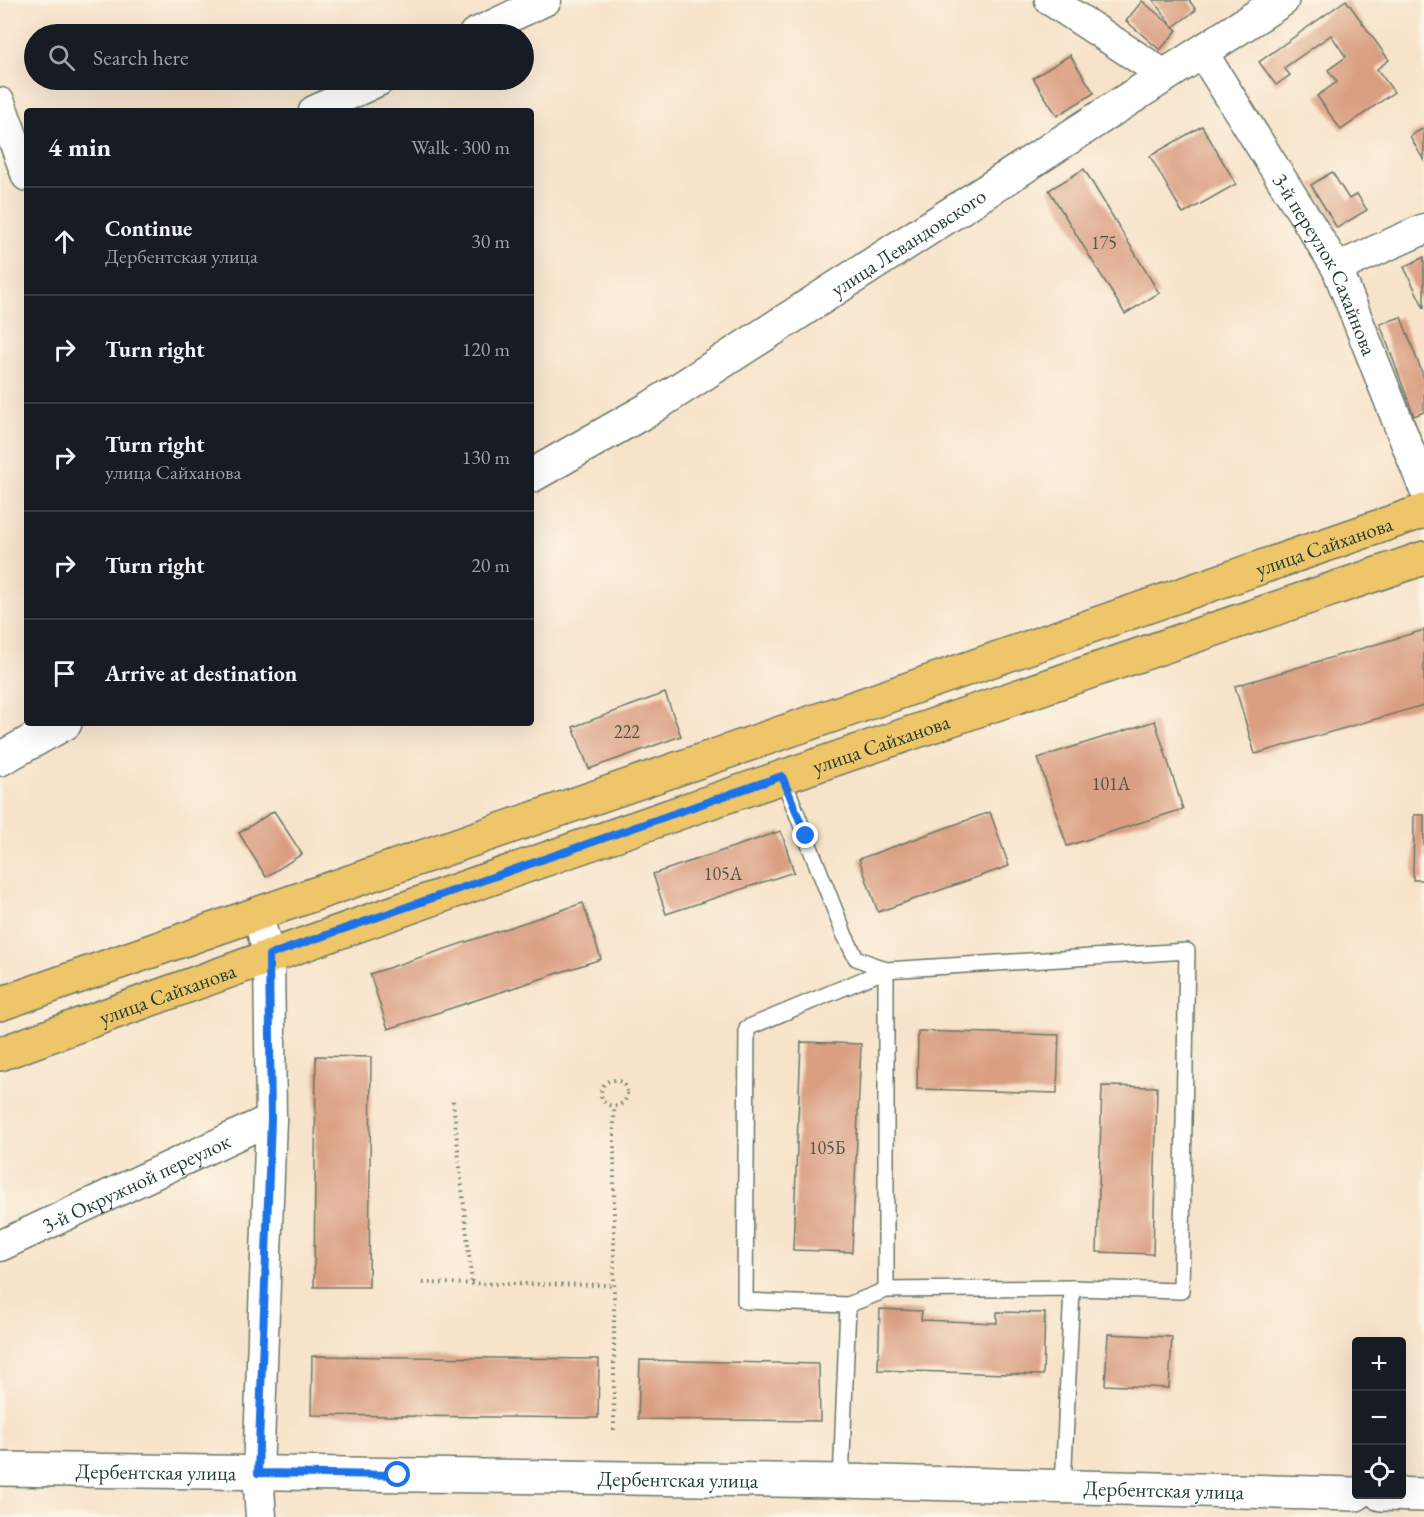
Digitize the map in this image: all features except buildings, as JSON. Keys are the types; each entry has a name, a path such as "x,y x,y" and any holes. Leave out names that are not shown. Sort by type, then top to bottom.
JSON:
{"main road":[{"name":"улица Сайханова","path":"0,1004 1424,512"},
{"name":"улица Сайханова","path":"0,1054 269,955 782,776 1424,558"}],"street":[{"path":"495,24 546,0"},
{"path":"1050,0 1166,76"},
{"name":"улица Левандовского","path":"534,474 649,409 1282,0"},
{"name":"3-й переулок Сахайнова","path":"1202,52 1337,268 1424,488"},
{"path":"320,108 359,90"},
{"path":"0,103 24,168"},
{"path":"1337,268 1424,229"},
{"path":"0,759 60,726"},
{"path":"257,914 269,955 271,1119 258,1473 261,1517"},
{"name":"3-й Окружной переулок","path":"0,1246 271,1119"},
{"name":"Дербентская улица","path":"0,1469 840,1481 1352,1494"},
{"path":"1406,1495 1424,1496"}],"lane":[{"path":"782,776 845,936 856,958 886,970"},
{"path":"1187,951 1181,1291 1072,1288 886,1290 848,1305 745,1301 747,1028 886,970 1187,951"},
{"path":"886,970 886,1290"},
{"path":"1063,1488 1072,1288"},
{"path":"840,1481 848,1305"}],"path":[{"path":"613,1080 622,1084 627,1093 623,1102 614,1106 605,1103 601,1094 604,1085 613,1080"},
{"path":"453,1101 472,1284"},
{"path":"614,1106 614,1430"},
{"path":"423,1283 614,1285"}],"route":[{"path":"398,1475 258,1473 271,1119 269,955 782,776 806,836"}]}
